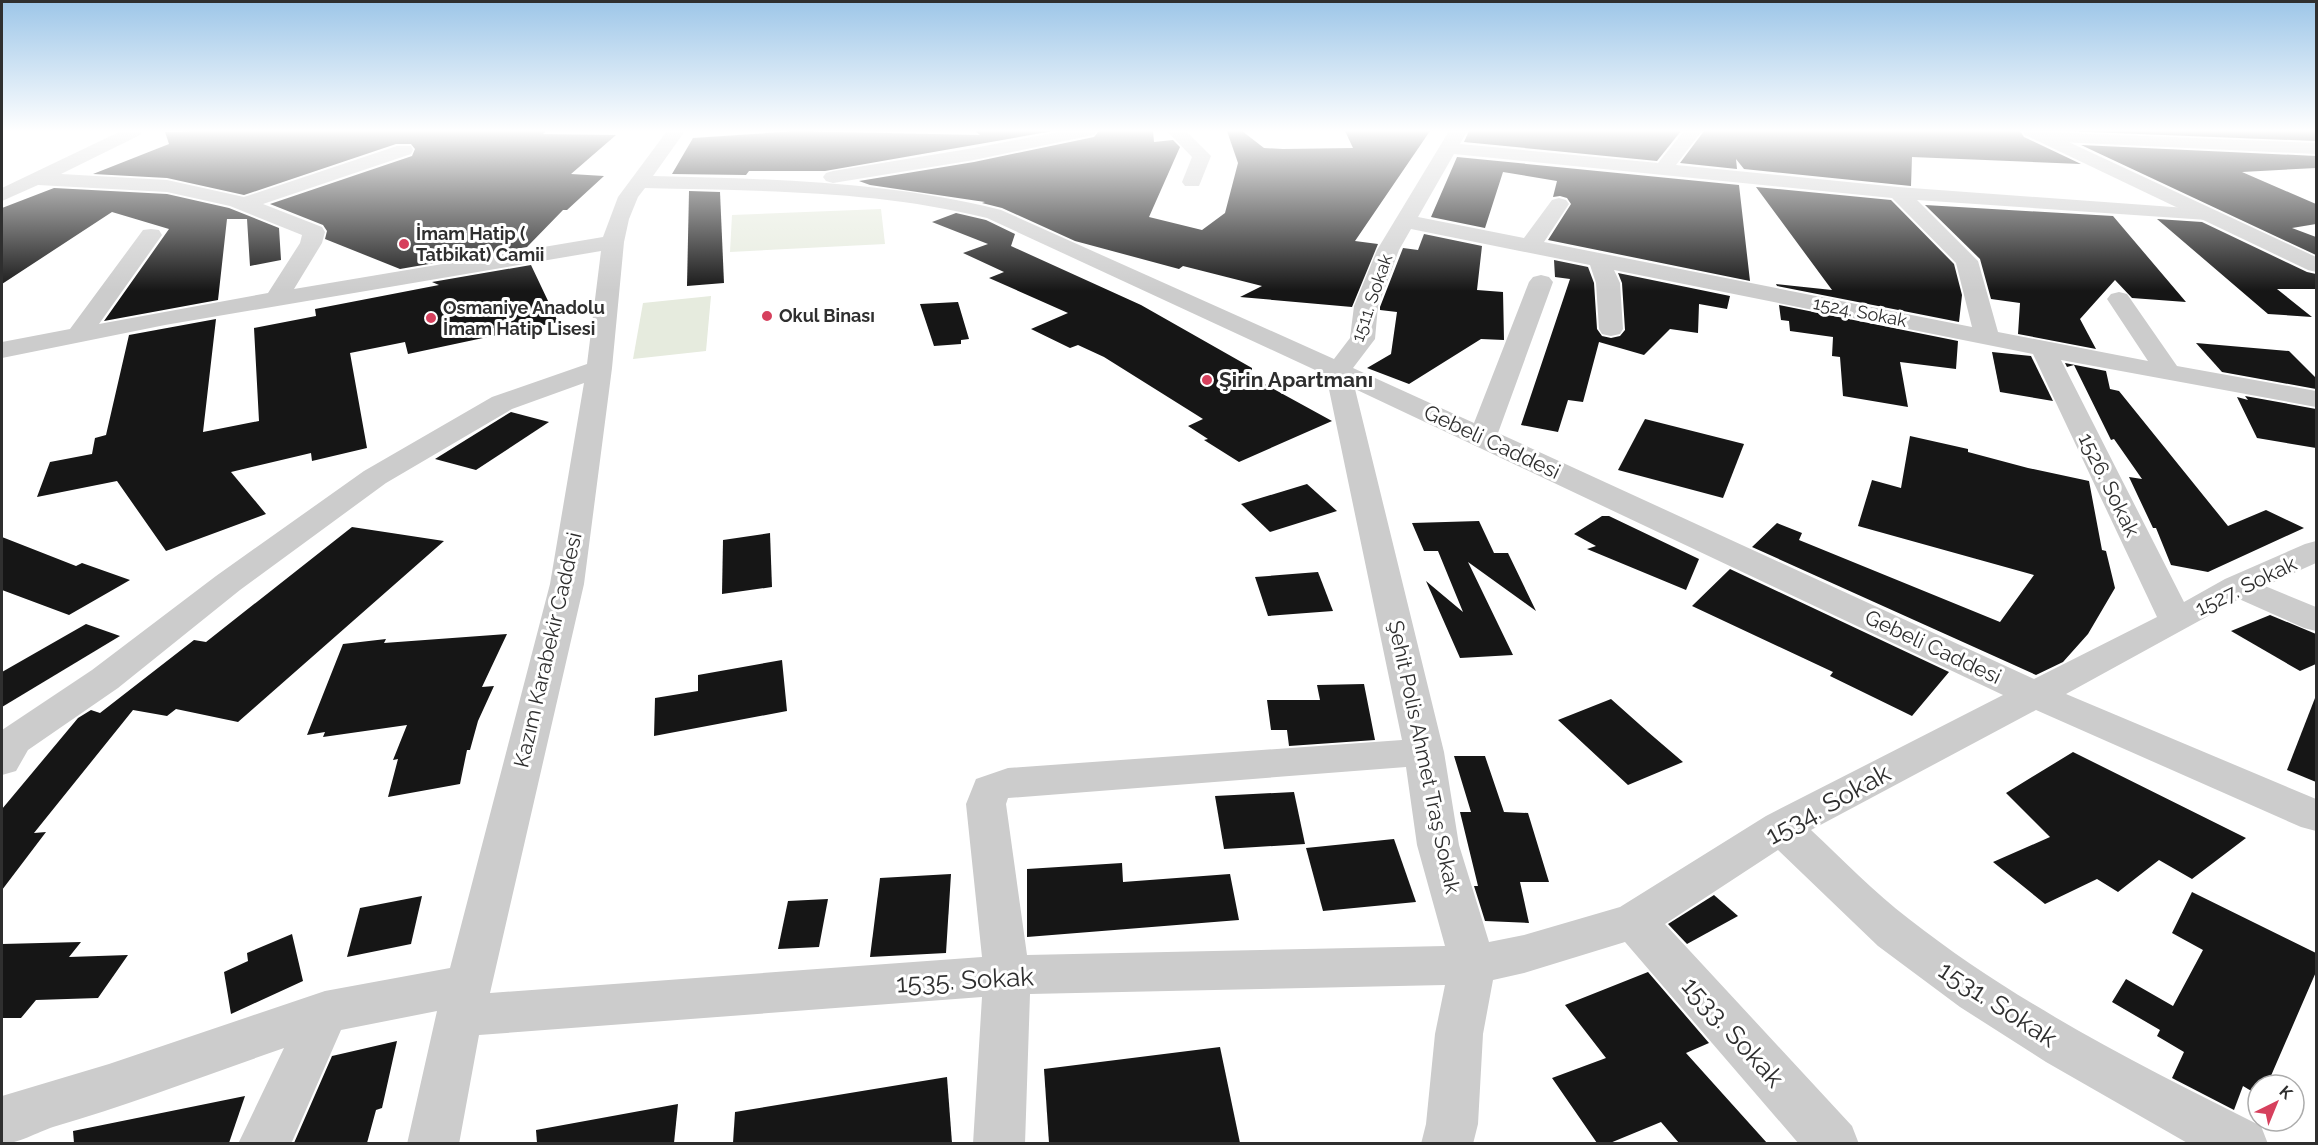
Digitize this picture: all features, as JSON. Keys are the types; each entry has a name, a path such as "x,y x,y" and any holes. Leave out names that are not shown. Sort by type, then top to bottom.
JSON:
{"street":[{"path":"2,195 24,184"},
{"path":"124,184 166,187 209,194 244,204 314,232 311,243 276,300"},
{"path":"244,204 302,184"},
{"name":"Kazım Karabekir Caddesi","path":"433,1143 464,1000 567,584 599,368 613,242 628,196 637,184"},
{"name":"Gebeli Caddesi","path":"746,184 879,193 945,202 986,211 1026,227 2033,694 2316,816"},
{"name":"1511. Sokak","path":"1338,371 1362,339 1366,306 1376,277 1426,184"},
{"path":"1806,184 2207,214"},
{"path":"2145,184 2316,265"},
{"path":"1898,193 1967,261 1987,337"},
{"path":"1530,246 1559,204"},
{"name":"1524. Sokak","path":"1405,221 2043,349 2316,399"},
{"path":"79,334 151,235"},
{"path":"2,350 79,334 613,242"},
{"path":"1599,260 1608,283 1611,329"},
{"path":"1483,437 1541,282"},
{"path":"2119,298 2169,373"},
{"name":"1526. Sokak","path":"2043,349 2176,621"},
{"path":"5,748 105,678 228,583 375,477 502,403 599,368"},
{"name":"Şehit Polis Ahmet Traş Sokak","path":"1338,371 1424,752 1438,845 1473,965 1460,1034 1452,1124 1447,1143"},
{"name":"1527. Sokak","path":"2176,621 2237,586 2316,551"},
{"path":"2237,586 2316,620"},
{"name":"1534. Sokak","path":"1473,965 1524,954 1634,921 1781,827 2176,621"},
{"path":"999,1143 1007,975 986,804 990,789 1008,783 1424,752"},
{"name":"1531. Sokak","path":"1781,827 1892,932 1963,984 2161,1102 2242,1143"},
{"name":"1533. Sokak","path":"1634,921 1833,1143"},
{"name":"1535. Sokak","path":"2,1122 17,1114 109,1087 325,1012 464,1000 1007,975 1473,965"},
{"path":"264,1143 325,1012"}],"shaded area":[{"path":"881,209 885,244 730,252 732,215"},
{"path":"711,296 706,351 633,359 643,303"}],"building":[{"path":"196,184 275,184 244,195"},
{"path":"328,184 595,184 567,210 563,210 527,247 400,269 325,239 327,231 323,225 270,204"},
{"path":"1163,184 1149,217 1202,230 1225,213 1232,184 1394,184 1355,241 1378,244 1352,307 1240,297 1262,286 1183,266 1179,269 1075,241 1002,208 982,203 985,202 870,185"},
{"path":"1445,184 1499,184 1485,228 1431,217"},
{"path":"1556,184 1739,185 1750,281 1548,240 1571,204 1567,198 1553,197"},
{"path":"2165,184 2271,184 2316,204 2316,224 2292,228 2316,237 2316,255"},
{"path":"1756,187 1891,200 1954,264 1962,295 1959,322 1777,286 1776,284 1832,290"},
{"path":"54,188 167,194 229,208 279,228 281,260 250,266 247,219 227,219 218,300 104,321 169,229 112,212 2,284 2,208"},
{"name":"Okul Binası","path":"689,191 720,192 724,283 687,286"},
{"path":"1925,205 2113,216 2186,302 2132,298 2115,280 2080,319 2096,349 2018,334 2020,303 1991,299 1980,259"},
{"path":"956,213 986,220 1015,234 1011,246 1141,305 1252,368 1252,377 1332,421 1239,462 1204,440 1208,439 1188,426 1203,419 1104,357 1078,345 1070,348 1031,329 1068,313 989,278 1004,272 963,253 988,244 932,222"},
{"path":"2157,219 2202,222 2307,272 2316,274 2316,289 2277,289 2312,317 2268,314"},
{"path":"1424,234 1482,246 1477,290 1503,292 1504,340 1481,339 1409,384 1367,368 1391,354 1397,312 1380,310 1380,307 1403,248 1418,250"},
{"path":"1554,260 1588,267 1594,283 1597,329 1602,336 1611,338 1620,336 1625,330 1622,283 1618,273 1730,296 1727,309 1699,304 1698,333 1670,329 1644,355 1599,342 1583,402 1568,400 1558,432 1521,425 1570,279 1555,277"},
{"path":"531,265 558,322 408,354 405,342 350,353 367,448 312,461 311,453 231,472 266,514 166,551 117,481 37,497 50,462 92,454 95,438 106,435 129,335 216,319 203,432 259,421 254,328 316,316 315,309 439,285 432,282"},
{"path":"958,302 969,339 961,340 961,344 934,346 920,304"},
{"path":"1779,305 1958,341 1956,369 1900,362 1908,407 1843,396 1840,357 1832,356 1833,337 1790,331 1789,321 1781,320"},
{"path":"2196,343 2289,351 2316,378 2316,389 2222,372"},
{"path":"1992,352 2031,356 2053,401 2000,392"},
{"path":"2065,363 2106,371 2110,389 2119,391 2228,526 2266,510 2304,528 2208,572 2171,565 2156,528 2153,528 2129,477 2142,479 2114,439 2111,440 2074,365 2067,367"},
{"path":"2245,396 2316,409 2316,448 2257,438 2237,397 2248,400"},
{"path":"511,412 549,422 476,470 435,459"},
{"path":"1645,419 1744,444 1723,498 1618,470"},
{"path":"1910,436 1968,449 1968,452 2028,468 2089,481 2102,550 2106,551 2115,588 2088,634 2063,662 2036,675 1752,547 1777,523 1802,533 1799,540 2000,622 2034,575 1858,526 1872,480 1901,488"},
{"path":"1307,484 1337,511 1270,532 1241,504"},
{"path":"1602,516 1609,516 1699,559 1686,590 1587,549 1596,546 1574,534"},
{"path":"1479,521 1494,553 1508,553 1536,611 1468,562 1513,655 1460,658 1426,581 1463,612 1438,551 1424,551 1412,523"},
{"path":"352,527 444,541 238,722 176,709 167,716 133,710 34,833 46,832 2,890 2,809 78,718 91,710 100,713 194,640 206,642"},
{"path":"770,533 772,587 722,594 723,540"},
{"path":"2,537 76,566 82,563 130,580 69,615 2,590"},
{"path":"1730,569 1949,672 1912,716 1830,676 1833,672 1692,606"},
{"path":"1318,572 1333,611 1268,616 1255,577"},
{"path":"2270,615 2316,634 2316,664 2300,671 2231,631"},
{"path":"86,624 120,636 2,707 2,672"},
{"path":"507,634 482,687 494,686 478,721 470,750 467,750 460,784 388,797 398,759 393,760 407,725 323,737 325,732 307,735 343,644 386,639 384,643"},
{"path":"782,660 787,711 654,736 655,698 698,691 698,675"},
{"path":"1364,684 1375,740 1289,746 1287,730 1271,730 1267,700 1320,700 1317,685"},
{"path":"1611,699 1683,762 1628,785 1558,720"},
{"path":"2316,699 2316,782 2287,770"},
{"path":"2073,752 2246,838 2192,879 2159,860 2118,892 2097,879 2045,904 1993,862 2050,837 2006,793"},
{"path":"1454,756 1485,756 1504,812 1528,813 1549,882 1520,882 1529,923 1485,921 1474,886 1478,886 1460,812 1471,812"},
{"path":"1294,792 1305,844 1224,849 1215,796"},
{"path":"1394,839 1416,902 1323,911 1306,848"},
{"path":"1122,863 1123,882 1230,874 1239,920 1027,937 1027,869"},
{"path":"951,874 946,953 870,957 880,878"},
{"path":"2192,892 2316,953 2316,972 2272,1073 2246,1073 2246,1088 2243,1086 2234,1110 2172,1078 2184,1052 2157,1036 2160,1030 2112,1002 2126,979 2173,1006 2203,950 2172,933"},
{"path":"1714,895 1738,916 1687,944 1668,924"},
{"path":"422,896 411,944 347,957 360,908"},
{"path":"828,899 819,947 778,949 788,901"},
{"path":"292,934 303,981 231,1014 224,972 248,961 247,953"},
{"path":"81,942 69,957 128,955 98,998 36,1000 21,1018 2,1018 2,944"},
{"path":"1648,972 1709,1043 1686,1053 1767,1143 1679,1143 1661,1122 1610,1143 1597,1143 1552,1078 1606,1058 1565,1005"},
{"path":"397,1041 382,1108 376,1110 367,1143 294,1143 332,1056"},
{"path":"1220,1047 1240,1143 1049,1143 1044,1069"},
{"path":"947,1077 952,1143 733,1143 735,1112"},
{"path":"245,1096 229,1143 74,1143 73,1131"},
{"path":"678,1104 674,1143 537,1143 536,1130"}],"place":[{"name":"İmam Hatip ( Tatbikat) Camii","path":"404,244"},
{"name":"Okul Binası","path":"767,316"},
{"name":"Osmaniye Anadolu İmam Hatip Lisesi","path":"431,318"},
{"name":"Şirin Apartmanı","path":"1207,380"}]}
